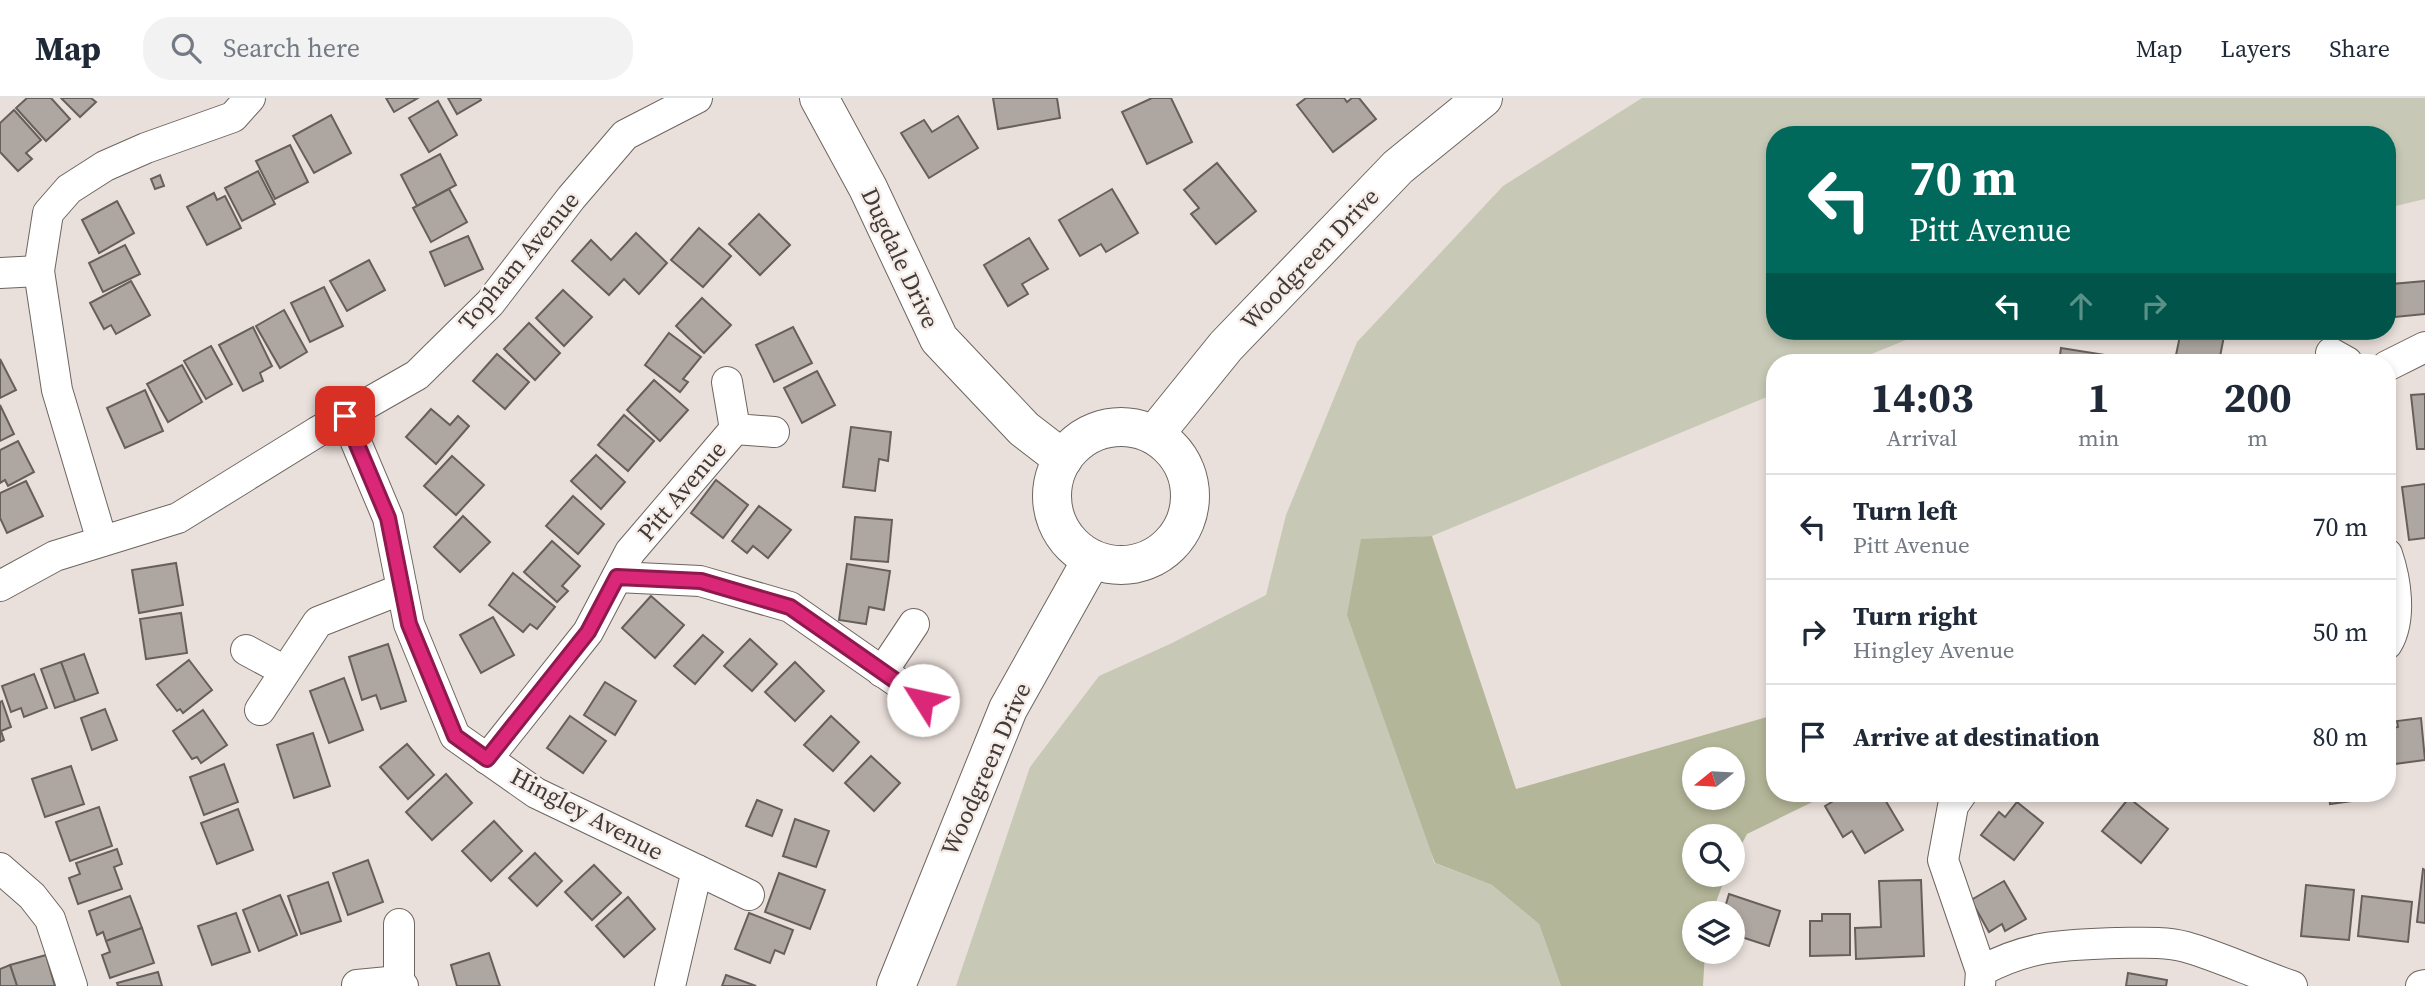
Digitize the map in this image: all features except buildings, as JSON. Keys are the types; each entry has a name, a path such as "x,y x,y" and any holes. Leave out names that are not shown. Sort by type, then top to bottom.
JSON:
{"main road":[{"name":"Dugdale Drive","path":"819,98 868,188 939,338 1024,429 1063,459"},
{"name":"Woodgreen Drive","path":"1154,435 1226,346 1398,167 1483,98"},
{"path":"1114,427 1135,428 1154,435 1171,448 1187,476 1190,508 1183,528 1171,545 1144,562 1112,565 1092,559 1075,548 1062,534 1054,516 1052,496 1055,477 1063,459 1076,443 1094,432 1114,427"},
{"name":"Woodgreen Drive","path":"896,986 1008,709 1092,559"}],"street":[{"path":"102,541 57,390 39,271 48,213 69,189 115,162 233,117 250,98"},
{"name":"Topham Avenue","path":"0,586 55,556 178,518 416,375 490,303 571,198 625,135 697,98"},
{"path":"0,273 39,271"},
{"path":"2396,362 2425,347"},
{"path":"727,382 735,429 774,432"},
{"name":"Hingley Avenue","path":"345,416 388,518 409,624 455,736 536,793 749,895"},
{"name":"Pitt Avenue","path":"487,759 588,632 630,552 735,429"},
{"path":"617,577 701,581 790,607 923,700"},
{"path":"260,710 318,622 402,589"},
{"path":"882,672 914,624"},
{"path":"246,650 285,671"},
{"path":"1956,802 1943,860 1989,972 2039,948 2064,944 2141,942 2184,947 2292,986"},
{"path":"0,868 32,896 50,919 72,986"},
{"path":"670,986 697,870"},
{"path":"357,985 401,984 399,924"}],"green space":[{"path":"1642,98 2425,98 2425,199 2396,206 2396,126 1766,126 1766,340 1906,340 1872,354 1766,354 1766,397 1432,536 1361,540 1434,863 1492,885 1539,924 1561,986 956,986 1030,767 1099,676 1170,644 1266,595 1286,515 1357,342 1503,186"},
{"path":"1432,536 1516,789 1766,717 1766,802 1813,802 1747,834 1745,838 1745,824 1682,824 1682,887 1722,887 1716,901 1682,901 1682,964 1704,964 1703,986 1561,986 1539,924 1492,885 1435,863 1347,615 1361,539"}],"route":[{"path":"345,416 388,518 409,624 455,736 487,759 588,632 617,577 701,581 790,607 923,700"}]}
